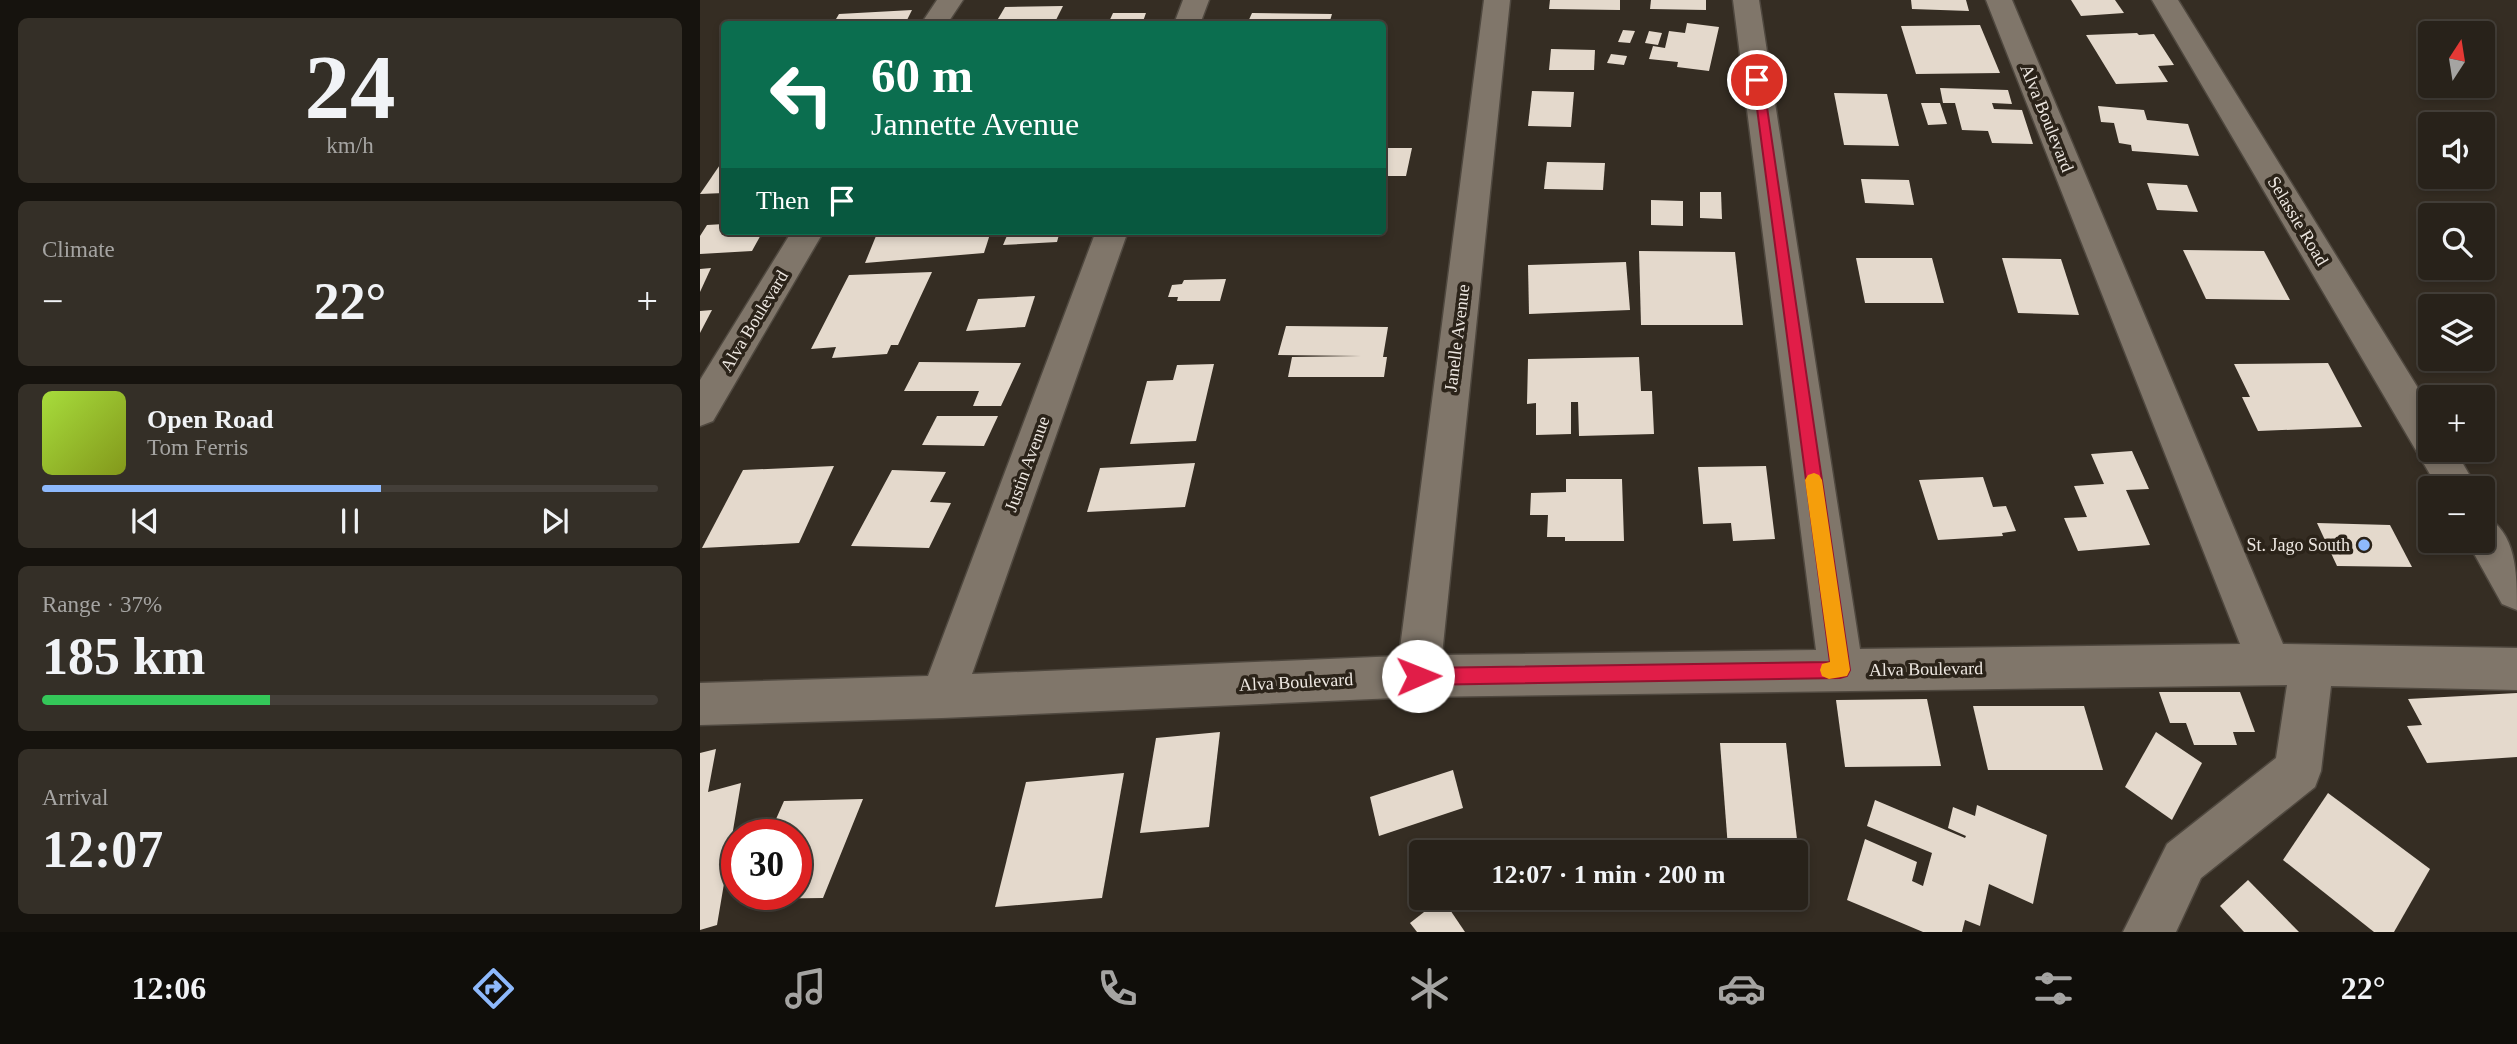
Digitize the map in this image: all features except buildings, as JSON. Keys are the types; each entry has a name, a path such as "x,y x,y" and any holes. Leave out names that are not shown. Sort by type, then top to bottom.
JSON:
{"street":[{"path":"936,21 950,0"},
{"path":"1188,21 1196,0"},
{"name":"Janelle Avenue","path":"1418,676 1497,0"},
{"path":"1746,0 1840,670"},
{"name":"Alva Boulevard","path":"1999,0 2291,664"},
{"name":"Selassie Road","path":"2165,0 2418,420"},
{"name":"Alva Boulevard","path":"700,411 806,235"},
{"name":"Justin Avenue","path":"942,697 1111,235"},
{"path":"2495,553 2517,591"},
{"path":"2149,932 2184,861 2298,771 2291,664"},
{"name":"Alva Boulevard","path":"700,704 942,697 1418,676 2291,664 2517,669"}],"slow traffic":[{"path":"1814,480 1840,670 1829,670"}],"place":[{"name":"St. Jago South","path":"2364,545"}],"route":[{"path":"1418,676 1840,670 1757,80"}]}
